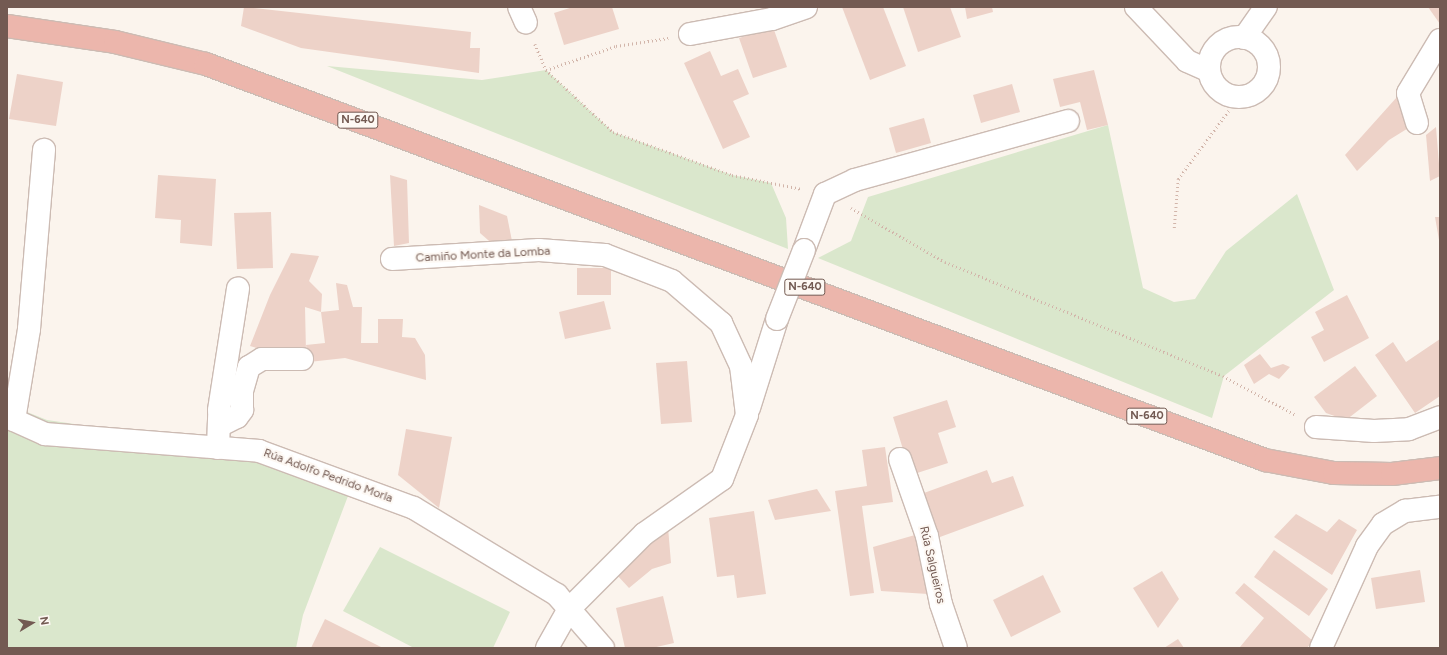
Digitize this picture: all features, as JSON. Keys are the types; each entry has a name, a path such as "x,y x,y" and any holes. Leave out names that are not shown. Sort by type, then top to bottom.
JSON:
{"highway":[{"name":"N-640","path":"7,26 116,42 206,64 1265,460 1334,473 1392,474 1440,468"}],"street":[{"path":"690,34 772,19 806,7"},
{"path":"1136,7 1187,61 1209,71 1218,89 1227,94 1247,96 1256,92 1267,76 1267,56 1262,47 1244,38 1235,37 1218,45 1213,53 1209,71"},
{"path":"1244,38 1266,7"},
{"path":"1417,123 1408,94 1440,40"},
{"path":"826,194 855,180 1068,121"},
{"path":"11,419 29,329 44,150"},
{"name":"Camiño Monte da Lomba","path":"547,648 569,609 644,534 722,479 747,415 777,319 826,194"},
{"name":"Camiño Monte da Lomba","path":"392,259 539,250 605,255 672,281 721,323 741,366 747,415"},
{"path":"218,448 219,426 238,288"},
{"path":"219,426 237,417 242,410 242,391 249,367 262,359 302,359"},
{"path":"1316,427 1374,431 1409,429 1440,417"},
{"name":"Rúa Adolfo Pedrido Morla","path":"11,419 45,434 259,451 414,508 557,595 603,648"},
{"name":"Rúa Salgueiros","path":"900,459 927,536 941,604 956,648"},
{"path":"1321,648 1367,546 1383,524 1405,511 1440,507"}],"path":[{"path":"522,15 546,70 613,132 732,175 826,194 945,262 1224,376 1316,427"},
{"path":"546,70 616,46 690,34"},
{"path":"1174,228 1178,178 1229,110"}],"green space":[{"path":"327,66 482,80 546,70 613,132 732,175 771,183 786,218 788,249"},
{"path":"1108,125 1143,288 1174,302 1195,299 1226,251 1297,194 1334,290 1224,376 1212,418 818,258 851,241 868,197"},
{"path":"7,404 47,420 259,451 348,496 303,615 296,648 7,648"},
{"path":"380,547 510,612 493,648 414,648 343,611"}],"building":[{"path":"244,7 471,32 470,48 480,48 479,73 301,48 241,26"},
{"path":"573,7 612,7 619,29 564,45 554,13"},
{"path":"842,7 883,7 906,66 870,80"},
{"path":"903,7 950,7 961,37 918,52"},
{"path":"965,7 992,7 993,12 967,19"},
{"path":"1428,7 1440,7 1440,24"},
{"path":"773,27 787,67 753,78 739,38"},
{"path":"710,51 721,76 738,69 749,94 733,101 750,137 723,149 684,63"},
{"path":"1094,70 1108,125 1087,130 1080,102 1060,107 1053,79"},
{"path":"17,74 63,82 56,126 9,119"},
{"path":"1012,84 1020,112 981,123 973,95"},
{"path":"1397,97 1410,127 1389,140 1357,171 1345,155"},
{"path":"924,118 931,143 896,153 889,128"},
{"path":"1436,127 1440,176 1430,181 1426,135"},
{"path":"158,175 216,179 212,246 180,243 181,220 155,218"},
{"path":"390,175 407,180 409,243 394,246"},
{"path":"479,205 507,216 512,241 497,248 480,233"},
{"path":"271,212 273,268 237,269 234,213"},
{"path":"1435,217 1440,217 1440,240 1439,240"},
{"path":"291,253 319,256 309,281 322,294 321,312 305,307 306,352 276,354 250,346 270,295"},
{"path":"577,268 611,268 611,295 577,295"},
{"path":"336,283 347,285 353,307 362,307 361,343 378,343 378,319 403,319 402,337 415,338 425,355 426,380 345,358 309,362 306,345 325,343 321,312 339,310"},
{"path":"1347,295 1369,338 1324,362 1311,337 1324,330 1315,312"},
{"path":"604,301 611,329 565,339 559,312"},
{"path":"1440,339 1440,396 1415,413 1375,355 1393,342 1406,362"},
{"path":"1260,354 1271,368 1283,364 1290,367 1279,379 1269,374 1254,384 1244,365"},
{"path":"687,361 692,422 661,424 656,363"},
{"path":"1355,366 1377,396 1346,420 1326,413 1314,397"},
{"path":"947,400 956,427 938,433 948,463 911,475 893,417"},
{"path":"406,429 452,437 439,508 398,475"},
{"path":"885,447 893,502 862,506 874,593 850,596 835,491 867,486 862,450"},
{"path":"987,470 992,483 1013,476 1024,506 940,537 924,493"},
{"path":"817,489 831,511 775,520 768,500"},
{"path":"754,511 766,594 737,598 734,575 717,577 709,518"},
{"path":"1296,514 1327,532 1339,519 1357,530 1332,575 1274,537"},
{"path":"668,527 671,563 652,569 629,588 617,575"},
{"path":"915,535 928,594 881,591 873,547"},
{"path":"1274,550 1328,589 1309,616 1254,577"},
{"path":"1420,570 1425,602 1376,609 1371,578"},
{"path":"1162,571 1179,599 1158,628 1133,588"},
{"path":"1043,575 1061,612 1011,637 993,600"},
{"path":"1244,583 1313,641 1307,648 1240,647 1264,618 1235,593"},
{"path":"663,596 674,643 652,648 625,648 616,608"},
{"path":"325,619 383,648 311,648"},
{"path":"1178,639 1184,648 1164,648"}]}
